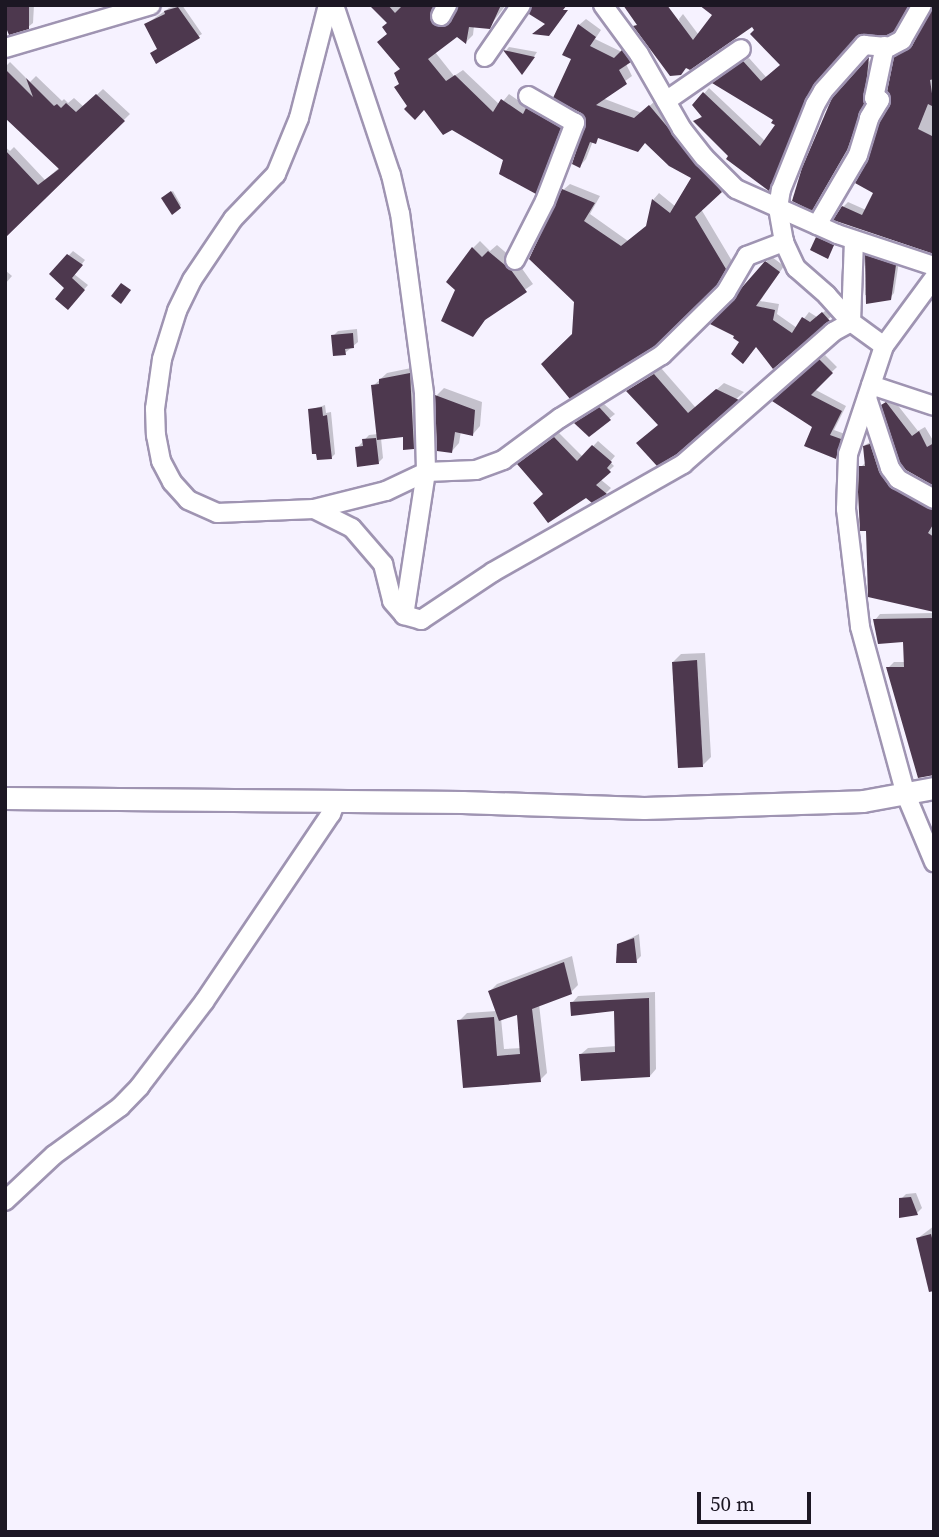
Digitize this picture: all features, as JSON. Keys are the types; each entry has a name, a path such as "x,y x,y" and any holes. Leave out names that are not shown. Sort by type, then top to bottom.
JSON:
{"street":[{"path":"5,48 151,5"},
{"path":"328,5 290,142 276,174 233,219 192,280 177,311 162,359 155,409 161,461 172,482 188,500 217,513 314,509 386,491 426,472 476,470 493,466 560,418 662,355 726,292 747,256 784,242"},
{"path":"334,5 391,174 400,213 424,394 426,472 404,615"},
{"path":"485,57 521,5"},
{"path":"603,5 622,28 704,157 736,189 855,241 934,266"},
{"path":"884,346 851,322 827,295 796,268 784,242 778,208 795,153 823,92 864,45 885,47 902,40 922,5"},
{"path":"817,225 858,155 870,118 880,100 874,98 885,47"},
{"path":"666,101 741,49"},
{"path":"515,260 545,201 575,123 528,96"},
{"path":"851,322 855,241"},
{"path":"934,278 884,346 848,454 848,542 860,627 906,795 934,862"},
{"path":"314,509 352,528 383,564 392,601 404,615 421,620 493,572 683,464 833,332 851,322"},
{"path":"869,391 934,406"},
{"path":"869,391 890,468 898,479 934,499"},
{"path":"5,798 336,801 644,808 863,801 934,788"},
{"path":"5,1201 54,1155 120,1107 140,1086 204,1002 331,814 336,801"}],"building":[{"path":"5,5 29,5 29,29 9,35 5,25"},
{"path":"369,5 388,5 395,13 403,5 434,5 431,21 441,27 451,22 458,5 501,5 490,29 469,27 466,44 457,37 428,59 446,81 455,75 493,112 501,99 523,114 526,108 561,128 536,194 499,174 503,160 452,130 443,135 424,110 415,120 404,109 407,106 394,87 399,84 394,73 400,69 377,42 387,34 382,27 387,23"},
{"path":"532,5 567,5 563,10 568,10 549,36 532,34 545,24 529,14"},
{"path":"623,5 667,5 693,40 712,15 699,5 909,5 894,32 887,35 859,35 815,83 805,101 769,191 726,159 728,156 693,121 702,117 692,105 703,92 760,146 775,125 771,123 773,120 712,83 743,61 761,81 780,65 750,34 754,30 752,27 690,70 686,68 681,75 670,76 633,26 637,25"},
{"path":"933,5 934,79 930,80 934,107 928,104 918,129 934,137 934,254 833,220 842,206 862,215 873,193 855,183 868,160 879,123 890,105 891,99 887,92 894,57 912,46"},
{"path":"178,7 200,38 156,64 150,53 157,49 144,24 165,14 164,11"},
{"path":"578,24 596,37 590,46 614,58 622,50 631,62 619,70 627,84 596,105 634,118 649,105 722,192 695,217 726,269 717,285 655,346 570,399 541,364 572,334 574,302 529,259 562,189 595,203 584,221 621,246 646,226 652,199 670,213 691,178 669,166 645,143 638,152 598,138 596,144 590,142 580,168 572,164 586,121 581,113 553,98 571,59 562,55"},
{"path":"503,50 535,57 522,75"},
{"path":"869,57 864,104 847,150 812,211 792,201 802,168 832,98"},
{"path":"5,69 33,97 26,78 54,106 57,104 61,108 66,103 76,112 96,94 125,121 5,238 5,150 38,185 59,169 5,118"},
{"path":"171,191 181,208 172,215 161,198"},
{"path":"816,237 834,245 828,259 810,250"},
{"path":"472,247 482,257 488,251 511,270 527,292 485,320 473,337 441,321 455,290 446,282"},
{"path":"67,254 83,265 72,278 85,290 68,310 55,299 64,288 49,274"},
{"path":"865,255 896,265 891,300 866,304"},
{"path":"765,261 780,272 756,306 775,310 773,320 792,333 802,317 810,322 822,312 830,321 773,369 756,347 743,364 731,354 739,342 734,336 710,324"},
{"path":"121,283 131,290 121,304 111,296"},
{"path":"353,333 354,348 345,349 346,355 333,356 331,335"},
{"path":"819,359 833,373 811,395 842,411 830,435 841,439 836,459 804,446 812,427 772,401"},
{"path":"410,373 414,449 403,450 403,437 377,440 371,385 379,384 379,379"},
{"path":"654,374 688,413 716,389 739,400 677,454 657,466 636,443 658,425 626,391"},
{"path":"435,395 475,410 473,436 455,432 452,453 437,451"},
{"path":"886,402 912,436 919,431 927,447 934,443 934,486 906,470 900,463 881,405"},
{"path":"322,407 323,416 327,415 332,459 317,460 316,454 312,454 308,409"},
{"path":"599,407 611,420 589,437 574,423"},
{"path":"554,437 577,461 592,445 612,462 607,468 611,472 596,485 607,494 592,503 586,498 548,523 533,503 543,494 517,464"},
{"path":"376,438 379,464 357,467 355,447 363,446 362,439"},
{"path":"870,444 879,472 889,486 934,510 934,523 928,533 934,537 934,612 868,597 866,531 860,531 858,492 859,466 865,466 863,446"},
{"path":"934,618 934,775 918,778 886,667 904,667 903,642 878,644 873,619"},
{"path":"697,660 703,767 678,768 672,662"},
{"path":"634,938 637,963 616,963 617,944"},
{"path":"564,962 572,994 532,1009 541,1082 463,1088 457,1020 494,1017 497,1056 520,1054 517,1015 499,1021 488,991"},
{"path":"649,998 650,1077 581,1081 579,1054 615,1052 614,1011 571,1016 570,1002"},
{"path":"911,1197 918,1215 899,1218 899,1198"},
{"path":"931,1234 934,1246 934,1291 929,1292 916,1238"}]}
